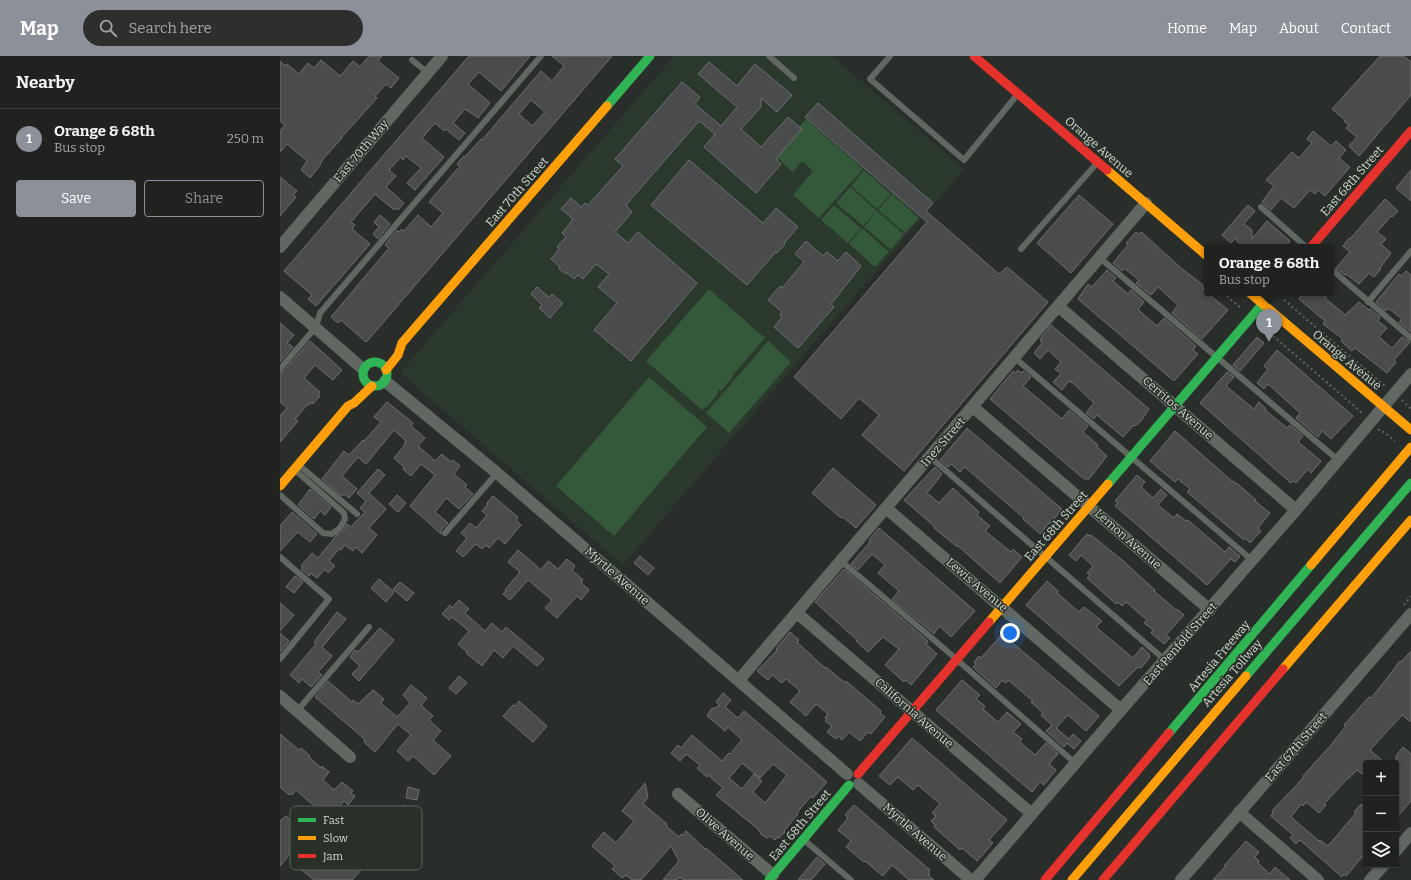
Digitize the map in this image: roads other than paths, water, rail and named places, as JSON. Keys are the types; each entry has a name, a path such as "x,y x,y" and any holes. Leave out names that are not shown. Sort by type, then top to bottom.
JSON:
{"main road":[{"name":"East 70th Street","path":"378,362 388,351 402,343 650,56"},
{"name":"Orange Avenue","path":"974,56 986,63 1019,94 1204,253"},
{"name":"East 68th Street","path":"1314,244 1411,131"},
{"name":"Orange Avenue","path":"1254,296 1411,430"},
{"name":"East 68th Street","path":"771,878 853,779 1270,296"},
{"name":"East 70th Street","path":"386,376 398,355 402,343"},
{"path":"378,362 385,367 386,376 381,385 372,386 366,383 361,376 369,363 378,362"},
{"path":"288,474 348,406 354,403 372,386"},
{"path":"348,406 347,401 351,393"},
{"name":"Artesia Freeway","path":"1045,880 1411,447"},
{"name":"Artesia Tollway","path":"1072,880 1411,483"},
{"path":"1103,880 1411,520"}],"street":[{"name":"East 70th Way","path":"280,247 442,56"},
{"name":"Inez Street","path":"739,680 1146,204"},
{"path":"280,298 316,327 361,376"},
{"name":"Cerritos Avenue","path":"1058,306 1296,510"},
{"name":"East Penfold Street","path":"975,880 1121,710 1210,610 1411,374"},
{"name":"Myrtle Avenue","path":"386,376 971,880"},
{"name":"Lemon Avenue","path":"973,406 1210,610"},
{"name":"Lewis Avenue","path":"886,508 1121,710"},
{"name":"California Avenue","path":"797,613 1032,814"},
{"name":"East 67th Street","path":"1181,880 1411,614"},
{"path":"280,696 350,757"},
{"name":"Olive Avenue","path":"678,794 771,878"},
{"path":"1239,812 1318,880"},
{"path":"1399,847 1411,833"},
{"path":"1370,880 1381,868"}],"lane":[{"path":"280,369 316,327 320,313 541,56"},
{"path":"769,56 794,78"},
{"path":"890,56 870,79 964,160 1019,94"},
{"path":"412,60 428,73"},
{"path":"1021,249 1098,162"},
{"path":"1261,207 1303,244"},
{"path":"1368,302 1411,251"},
{"path":"1100,258 1338,460"},
{"path":"1334,272 1411,338"},
{"path":"1015,358 1132,456 1252,560"},
{"path":"930,457 1165,660"},
{"path":"445,533 497,473"},
{"path":"280,496 323,533 332,534 340,528 346,518 344,513 335,504 288,474"},
{"path":"288,474 357,514"},
{"path":"280,557 329,599 280,659"},
{"path":"841,561 957,659 1075,763"},
{"path":"297,711 368,627"},
{"path":"804,840 851,880"}],"place":[{"name":"Orange & 68th","path":"1269,342"}]}
